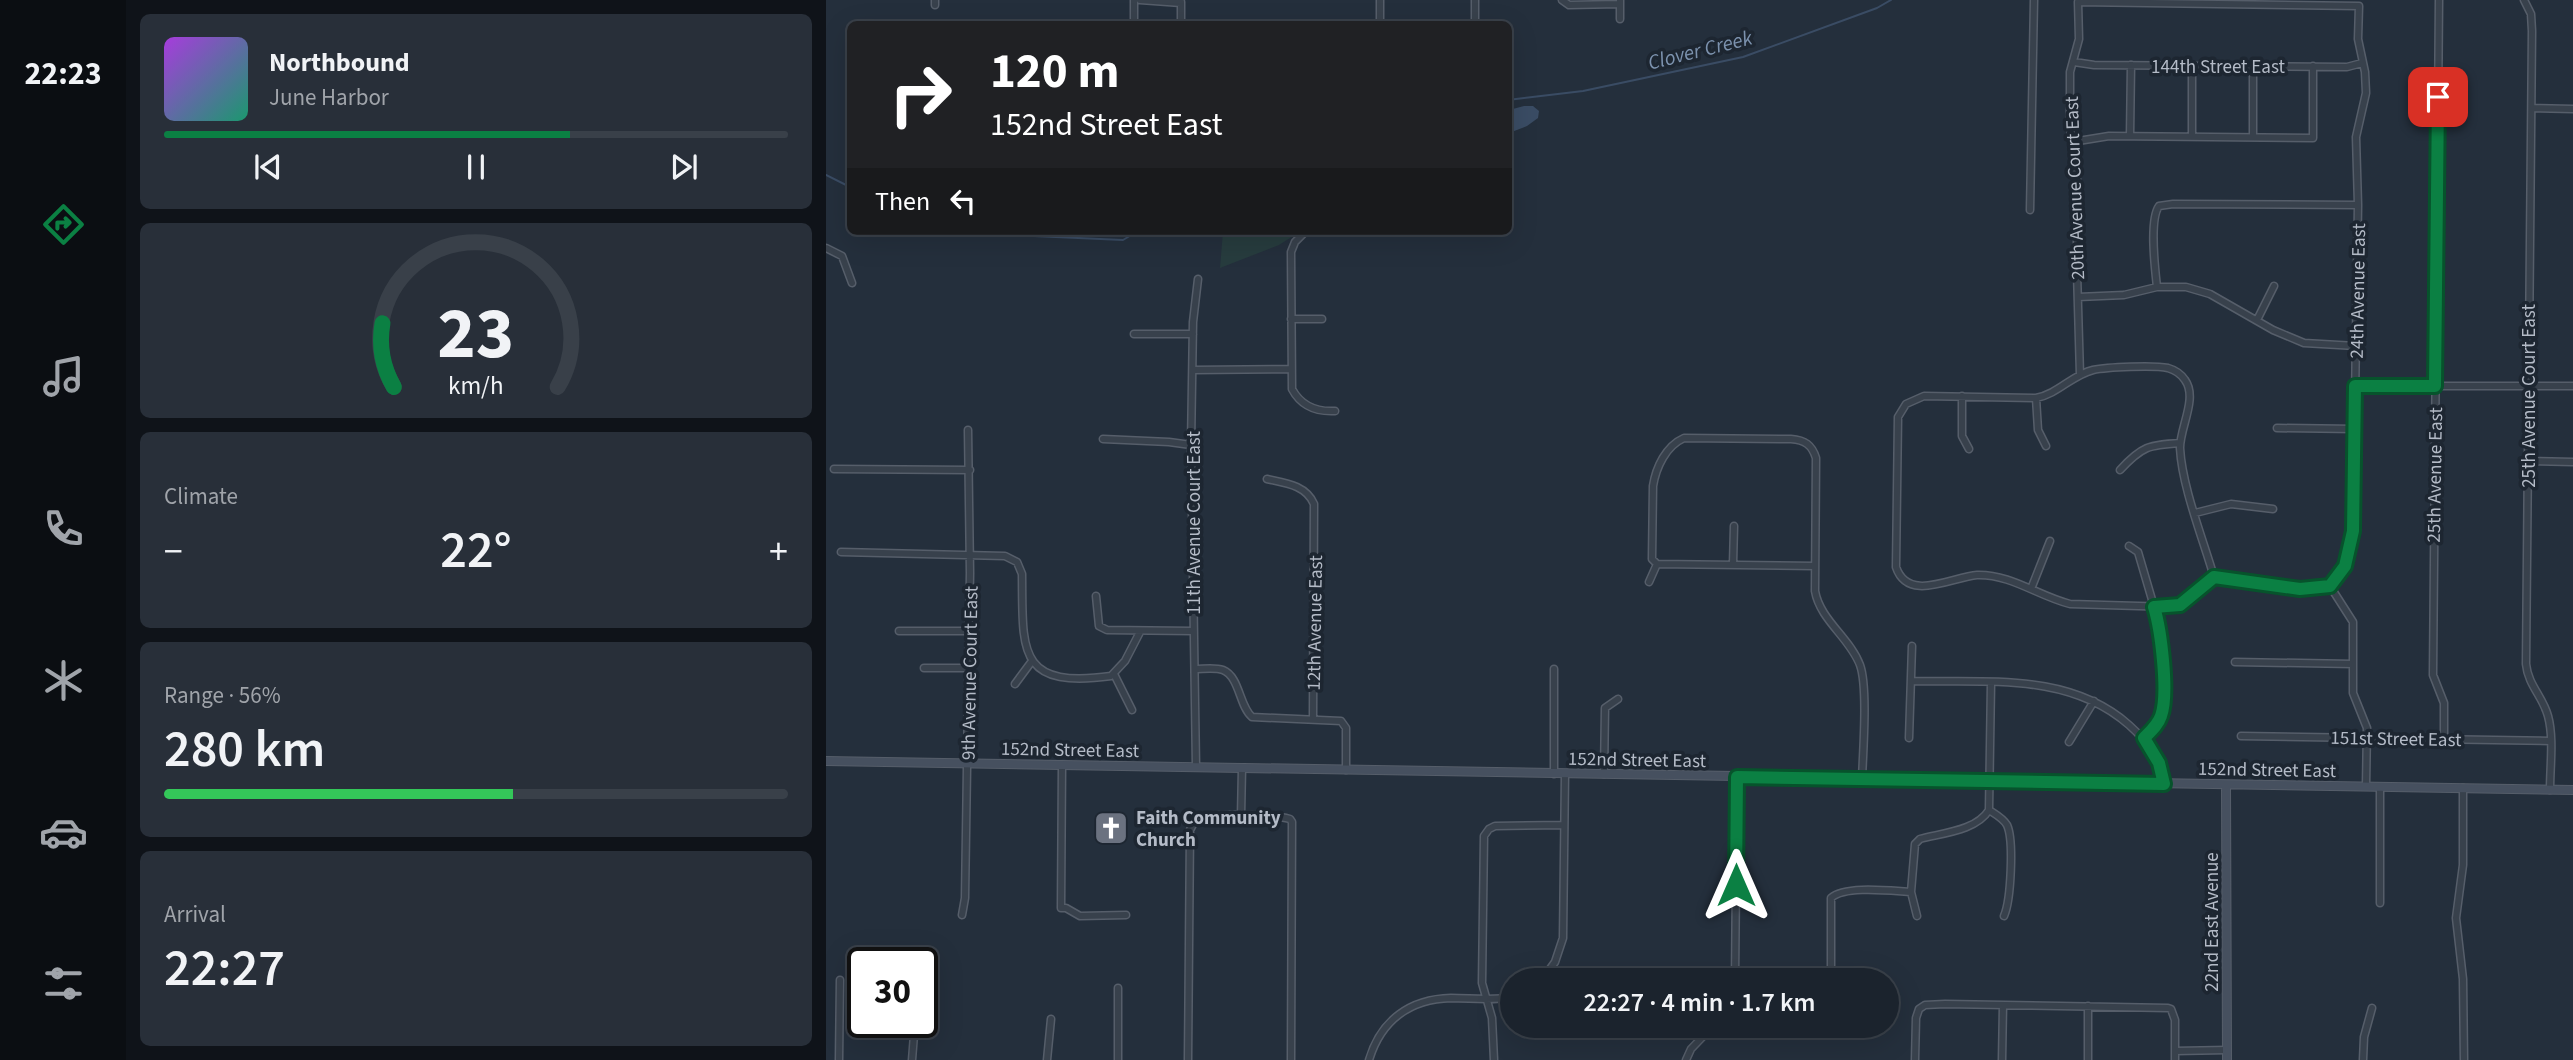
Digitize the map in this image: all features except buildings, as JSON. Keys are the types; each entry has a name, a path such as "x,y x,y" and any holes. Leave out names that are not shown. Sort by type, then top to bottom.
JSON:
{"main road":[{"name":"152nd Street East","path":"826,761 2573,790"},
{"name":"22nd East Avenue","path":"2226,785 2227,1055"}],"street":[{"path":"1134,0 1134,21"},
{"path":"1140,0 1181,2 1181,21"},
{"path":"1380,0 1380,21"},
{"path":"1475,0 1475,21"},
{"path":"1562,0 1569,5 1620,2 1620,19"},
{"path":"2030,210 2034,0"},
{"name":"25th Avenue East","path":"2440,0 2433,675 2444,703 2444,738"},
{"name":"25th Avenue Court East","path":"2524,0 2531,14 2532,108 2526,664 2532,685 2547,712 2550,724 2550,790"},
{"name":"20th Avenue Court East","path":"2081,375 2077,179 2070,128 2070,72 2079,39 2078,2 2359,6"},
{"name":"24th Avenue East","path":"2330,586 2348,557 2353,531 2358,205 2356,137 2366,93 2358,39 2359,6"},
{"name":"144th Street East","path":"2074,62 2347,67 2362,62"},
{"path":"2130,136 2131,65"},
{"path":"2192,65 2192,137"},
{"path":"2253,66 2253,137"},
{"path":"2072,142 2099,137 2130,136 2314,138 2314,66"},
{"path":"2532,108 2573,109"},
{"path":"2157,287 2154,215 2159,206 2358,205"},
{"path":"1302,235 1291,252 1292,389 1300,402 1313,409 1335,411"},
{"path":"826,247 842,256 852,283"},
{"name":"11th Avenue Court East","path":"1196,767 1191,445 1193,334 1198,279"},
{"path":"2078,297 2124,295 2157,287 2186,286 2201,290 2304,344 2356,346"},
{"path":"2257,320 2274,286"},
{"path":"1291,319 1322,319"},
{"path":"1134,334 1193,334"},
{"path":"1193,370 1290,369"},
{"path":"2214,577 2185,476 2180,443 2189,391 2185,379 2170,369 2095,370 2081,375 2053,393 2036,398 1929,396 1906,404 1900,413 1897,436 1896,562 1899,575 1909,584 1928,586 1962,576 1989,575 2070,604 2154,607 2180,605 2214,577 2300,589 2330,586 2353,622 2353,693 2366,723 2366,786"},
{"path":"2355,386 2573,386"},
{"path":"1962,396 1962,436 1969,449"},
{"path":"2036,398 2038,430 2046,446"},
{"path":"2277,428 2355,429"},
{"name":"9th Avenue Court East","path":"962,915 965,898 970,631 968,430"},
{"path":"1815,566 1657,564 1652,559 1654,481 1668,450 1684,438 1797,439 1807,443 1813,450 1816,458 1815,591 1819,606 1860,666 1863,687 1862,779"},
{"path":"1103,439 1191,445"},
{"path":"2120,470 2136,452 2147,446 2180,443"},
{"path":"2527,461 2573,462"},
{"path":"834,469 970,470"},
{"name":"12th Avenue East","path":"1267,479 1300,488 1308,493 1314,504 1312,719 1335,719 1345,725 1346,769"},
{"path":"2195,513 2231,504 2273,509"},
{"path":"1733,564 1734,526"},
{"path":"2031,589 2050,541"},
{"path":"2129,546 2138,552 2162,643 2162,712 2158,723 2144,738"},
{"path":"841,552 1005,556 1013,559 1021,569 1025,643 1032,661 1049,675 1099,678 1114,674 1132,651 1140,632"},
{"path":"1649,582 1657,564"},
{"path":"1096,596 1098,620 1101,628 1107,631 1193,631"},
{"path":"898,631 970,631"},
{"path":"1909,738 1913,681 1912,646"},
{"path":"1015,684 1032,661"},
{"path":"2235,662 2353,664"},
{"path":"924,668 969,668"},
{"path":"1195,669 1226,672 1233,680 1244,708 1252,717 1312,719"},
{"path":"1554,669 1554,774"},
{"path":"1114,674 1132,710"},
{"path":"1913,681 2029,683 2049,686 2094,701 2115,713 2144,738 2159,763 2164,784"},
{"path":"1917,916 1912,892 1914,849 1917,841 1973,824 1989,810 1992,683"},
{"path":"1604,774 1605,708 1618,699"},
{"path":"2069,742 2094,701"},
{"name":"151st Street East","path":"2241,736 2550,741"},
{"path":"1062,765 1061,908 1080,916 1126,915"},
{"path":"1241,816 1242,768"},
{"path":"1551,968 1563,943 1565,774"},
{"path":"1735,968 1737,777"},
{"path":"2380,787 2380,903"},
{"path":"2463,788 2463,865 2456,918 2463,979 2464,1060"},
{"path":"1989,810 2003,821 2009,833 2010,900 2004,916"},
{"path":"1188,1060 1190,830 1194,821 1205,816 1241,816 1290,820 1291,1060"},
{"path":"1494,1060 1492,1017 1482,984 1482,850 1485,836 1489,829 1495,827 1564,825"},
{"path":"1831,968 1831,898 1839,892 1848,891 1912,892"},
{"path":"839,1060 840,980"},
{"path":"1118,988 1118,1060"},
{"path":"1370,1060 1377,1039 1388,1023 1414,1004 1430,1000 1500,998"},
{"path":"1915,1060 1916,1018 1921,1007 1945,1003 2171,1009 2175,1020 2175,1060"},
{"path":"2002,1060 2003,1005"},
{"path":"2088,1006 2088,1060"},
{"path":"2363,1060 2364,1037 2372,1008"},
{"path":"1047,1060 1051,1020"},
{"path":"912,1060 914,1038"},
{"path":"1687,1060 1701,1038"},
{"path":"2175,1051 2227,1055"}],"green space":[{"path":"1223,235 1295,235 1279,245 1220,268"}],"water":[{"path":"1533,106 1539,111 1538,118 1512,132 1512,109"}],"waterway":[{"name":"Clover Creek","path":"1512,100 1583,91 1743,57 1877,8 1891,0"},
{"name":"Clover Creek","path":"826,175 847,186"},
{"name":"Clover Creek","path":"1013,235 1123,240 1131,235"}],"place":[{"name":"Faith Community Church","path":"1111,828"}],"route":[{"path":"1736,885 1737,777 2164,784 2159,763 2144,738 2158,723 2162,712 2162,643 2154,607 2180,605 2214,577 2300,589 2330,586 2342,572 2351,548 2355,386 2435,386 2438,97"}]}
